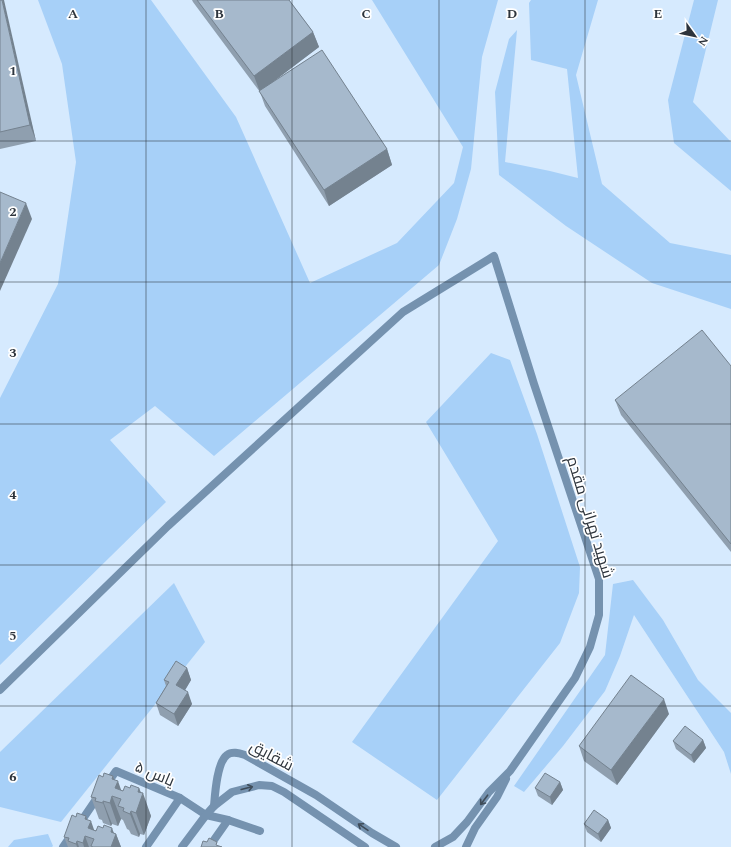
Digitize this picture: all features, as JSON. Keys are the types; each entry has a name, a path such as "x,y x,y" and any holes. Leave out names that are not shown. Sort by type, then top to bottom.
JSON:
{"street":[{"name":"شهید تهرانی مقدم","path":"0,690 168,526 403,312 494,256 534,384 599,579 599,615 590,646 575,678 510,771 497,797 475,828 466,847"},
{"name":"شقایق","path":"214,806 220,766 223,758 228,754 236,752 245,754 316,795 372,833 396,847"},
{"name":"یاس ۵","path":"63,847 116,771 180,798 206,815"},
{"name":"شهید تهرانی مقدم","path":"435,847 453,836 467,822 489,792 510,771"},
{"name":"شقایق","path":"214,806 232,792 259,785 272,786 284,792 365,847"},
{"name":"یاس ۵","path":"146,847 180,798"},
{"path":"182,847 214,806"},
{"path":"206,815 228,820 260,831"},
{"path":"209,847 228,820"}],"shaded area":[{"path":"38,0 151,0 236,117 310,283 397,243 454,183 463,147 372,0 498,0 482,57 471,169 457,219 439,265 214,456 155,406 110,440 166,502 0,665 0,398 58,284 76,162 62,64"},
{"path":"531,0 598,0 576,75 602,184 670,243 731,255 731,309 652,283 566,226 499,175 495,92 509,39 517,30 505,162 578,178 567,69 531,60 529,3"},
{"path":"694,0 718,0 693,102 731,142 731,191 674,143 668,100"},
{"path":"491,353 510,360 537,434 580,567 579,593 560,643 437,800 352,742 498,541 426,422"},
{"path":"633,580 663,620 698,680 731,713 731,774 724,752 634,615 620,656 605,691 563,746 524,792 514,786 605,655 613,584"},
{"path":"174,583 205,642 61,822 0,807 0,752"},
{"path":"48,834 53,846 52,847 8,847 14,840"}],"building":[{"path":"0,0 2,0 30,125 0,132"},
{"path":"197,0 289,0 313,32 254,76"},
{"path":"322,50 387,149 324,190 259,91"},
{"path":"0,192 26,203 0,263"},
{"path":"702,330 731,366 731,544 615,400"},
{"path":"176,661 187,668 176,685 188,692 174,714 156,703 169,682 164,680"},
{"path":"631,675 664,699 611,770 579,746"},
{"path":"685,726 703,740 691,755 673,741"},
{"path":"104,773 113,776 112,779 118,781 115,788 123,791 125,786 130,788 131,785 139,788 138,792 143,793 136,813 131,811 130,814 123,811 124,808 118,806 121,799 112,796 110,803 103,801 103,803 95,801 96,798 91,797 99,775 103,777"},
{"path":"545,773 560,782 550,797 535,788"},
{"path":"594,810 608,820 598,834 584,824"},
{"path":"77,813 86,816 85,819 91,821 88,828 96,831 98,826 103,828 104,825 112,828 111,832 116,834 111,847 93,847 91,846 94,839 85,836 83,843 77,841 76,844 68,841 69,838 64,837 72,815 76,817"},
{"path":"209,838 217,842 216,845 222,847 201,847 203,841 207,842"}]}
